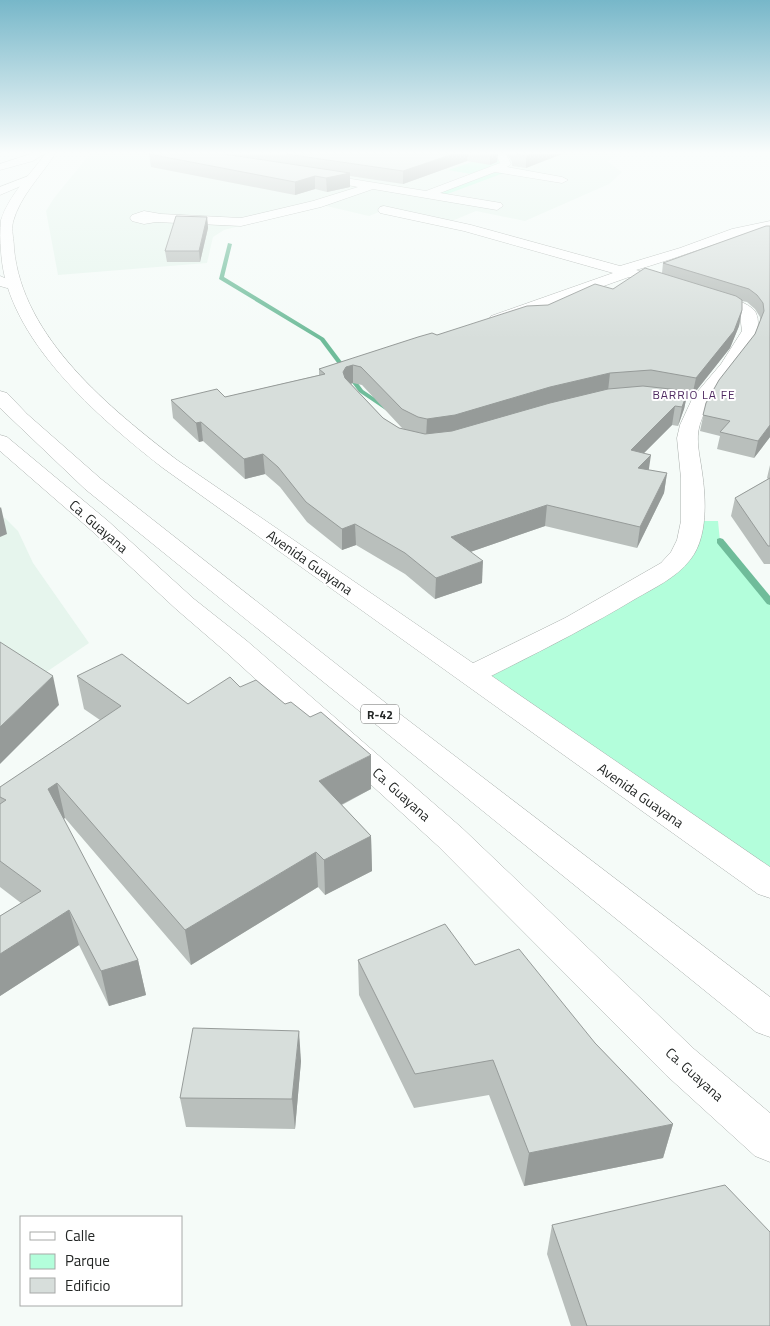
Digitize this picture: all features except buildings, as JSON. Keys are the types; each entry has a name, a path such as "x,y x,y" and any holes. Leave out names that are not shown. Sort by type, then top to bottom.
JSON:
{"main road":[{"name":"Avenida Guayana","path":"9,216 6,224 2,256 3,282 12,303 39,346 85,396 170,464 770,885"},
{"path":"156,218 242,222 268,216"},
{"path":"411,216 466,228 624,272 714,298 740,307 748,313 750,331 728,367 712,385 690,403 687,438 692,478 692,521 689,540 682,555 670,568 574,624 471,675"},
{"path":"485,323 737,232 770,225"},
{"name":"R-42","path":"2,402 93,484 401,730 770,1020"},
{"name":"Ca. Guayana","path":"0,441 134,557 185,604 237,647 450,837 680,1062 770,1140"}],"shaded area":[{"path":"47,216 279,216 224,230 213,237 207,263 58,275"},
{"path":"412,216 464,216 447,223"},
{"path":"500,216 537,216 525,221"},
{"path":"5,518 18,531 33,563 89,643 39,677 0,713 0,520"}],"green space":[{"path":"692,521 718,521 720,541 770,602 770,885 471,675 670,568"}],"waterway":[{"path":"230,244 221,278 322,339 361,391 389,410"},
{"path":"720,541 770,602"}],"district":[{"name":"BARRIO LA FE","path":"694,394"}]}
